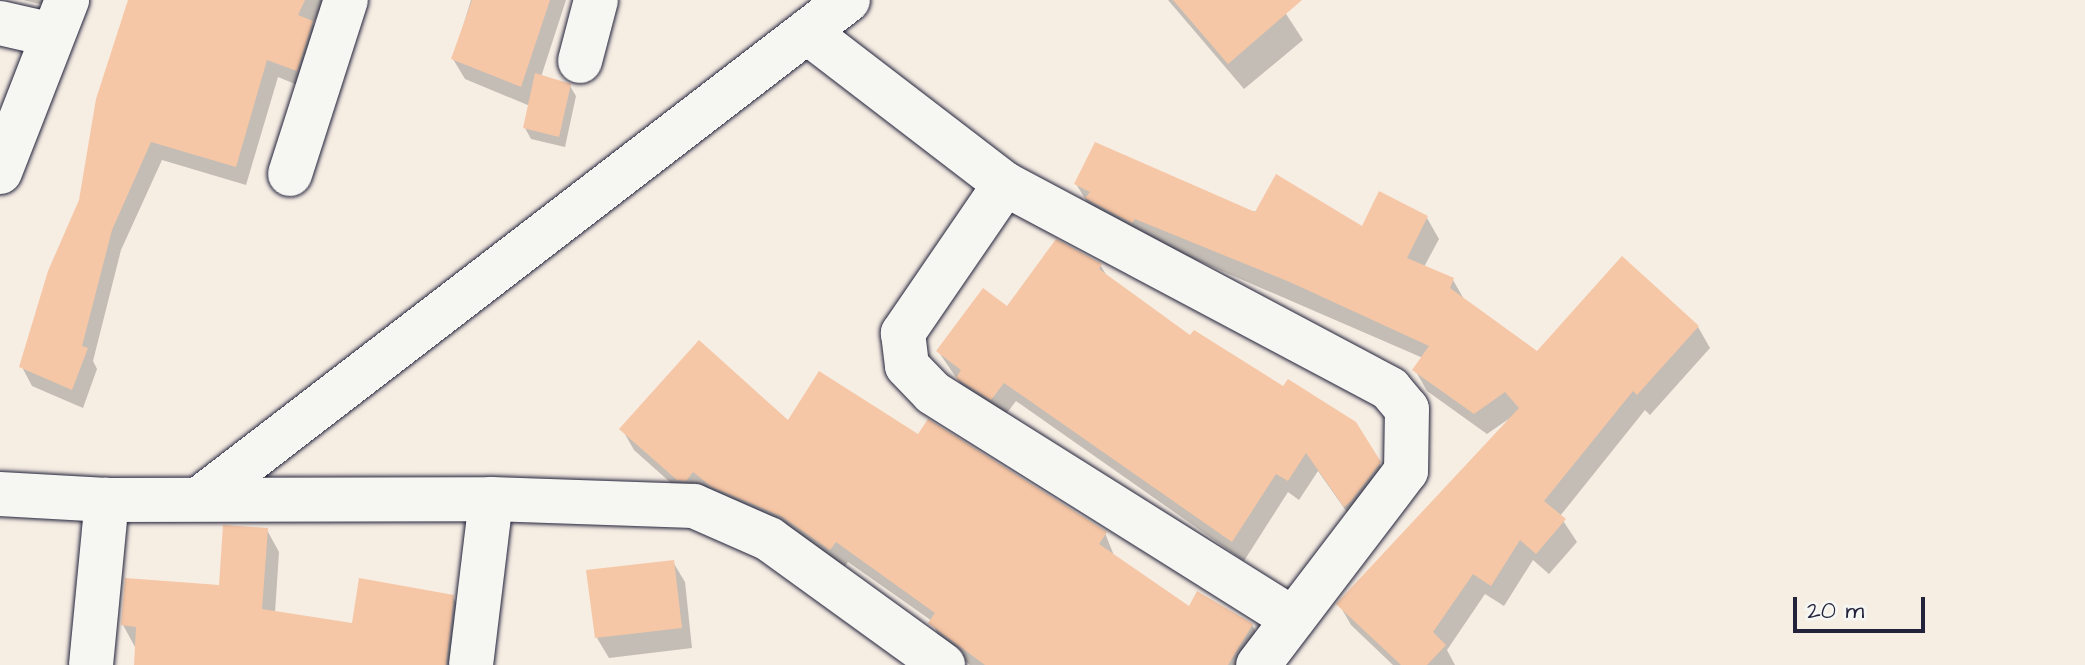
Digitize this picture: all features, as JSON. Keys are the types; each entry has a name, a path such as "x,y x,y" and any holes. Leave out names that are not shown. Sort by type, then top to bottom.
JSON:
{"street":[{"path":"290,174 346,0"},
{"path":"580,61 596,0"},
{"path":"202,497 848,0"},
{"path":"0,23 60,18 0,172"},
{"path":"807,32 1005,184 1390,389 1407,409 1406,471 1258,665"},
{"path":"1005,184 903,333 907,366 933,393 1293,619"},
{"path":"0,494 107,500 202,497 491,499 694,506 769,539 943,665"},
{"path":"471,665 491,499"},
{"path":"91,665 107,500"}],"building":[{"path":"128,0 305,0 298,15 313,21 297,71 267,60 236,167 151,142 112,230 82,346 88,348 72,390 19,367 48,271 79,200 96,99"},
{"path":"472,0 550,0 521,87 451,59"},
{"path":"1173,0 1302,0 1228,64"},
{"path":"535,73 571,84 559,137 523,128"},
{"path":"1095,142 1255,212 1276,174 1362,226 1379,191 1428,216 1407,258 1454,278 1450,288 1537,351 1622,256 1699,326 1637,395 1633,391 1544,501 1566,519 1536,554 1520,540 1491,586 1473,574 1433,632 1446,645 1427,665 1401,665 1336,604 1519,408 1505,392 1474,414 1412,370 1429,346 1292,283 1135,219 1132,223 1085,198 1090,192 1074,184"},
{"path":"1056,239 1102,264 1099,269 1190,335 1194,330 1283,386 1288,379 1356,422 1381,462 1351,501 1344,507 1306,453 1288,481 1276,474 1232,542 1004,383 991,400 956,378 961,370 936,351 983,288 1007,306"},
{"path":"699,340 788,420 819,371 918,434 928,419 1107,532 1099,544 1189,606 1197,591 1253,624 1228,665 985,665 928,623 935,613 836,542 830,550 781,516 712,487 693,472 686,481 677,480 619,429"},
{"path":"223,525 268,528 262,609 352,623 359,578 454,595 446,665 134,665 136,627 121,625 125,578 219,585"},
{"path":"674,560 682,628 595,638 586,570"}]}
